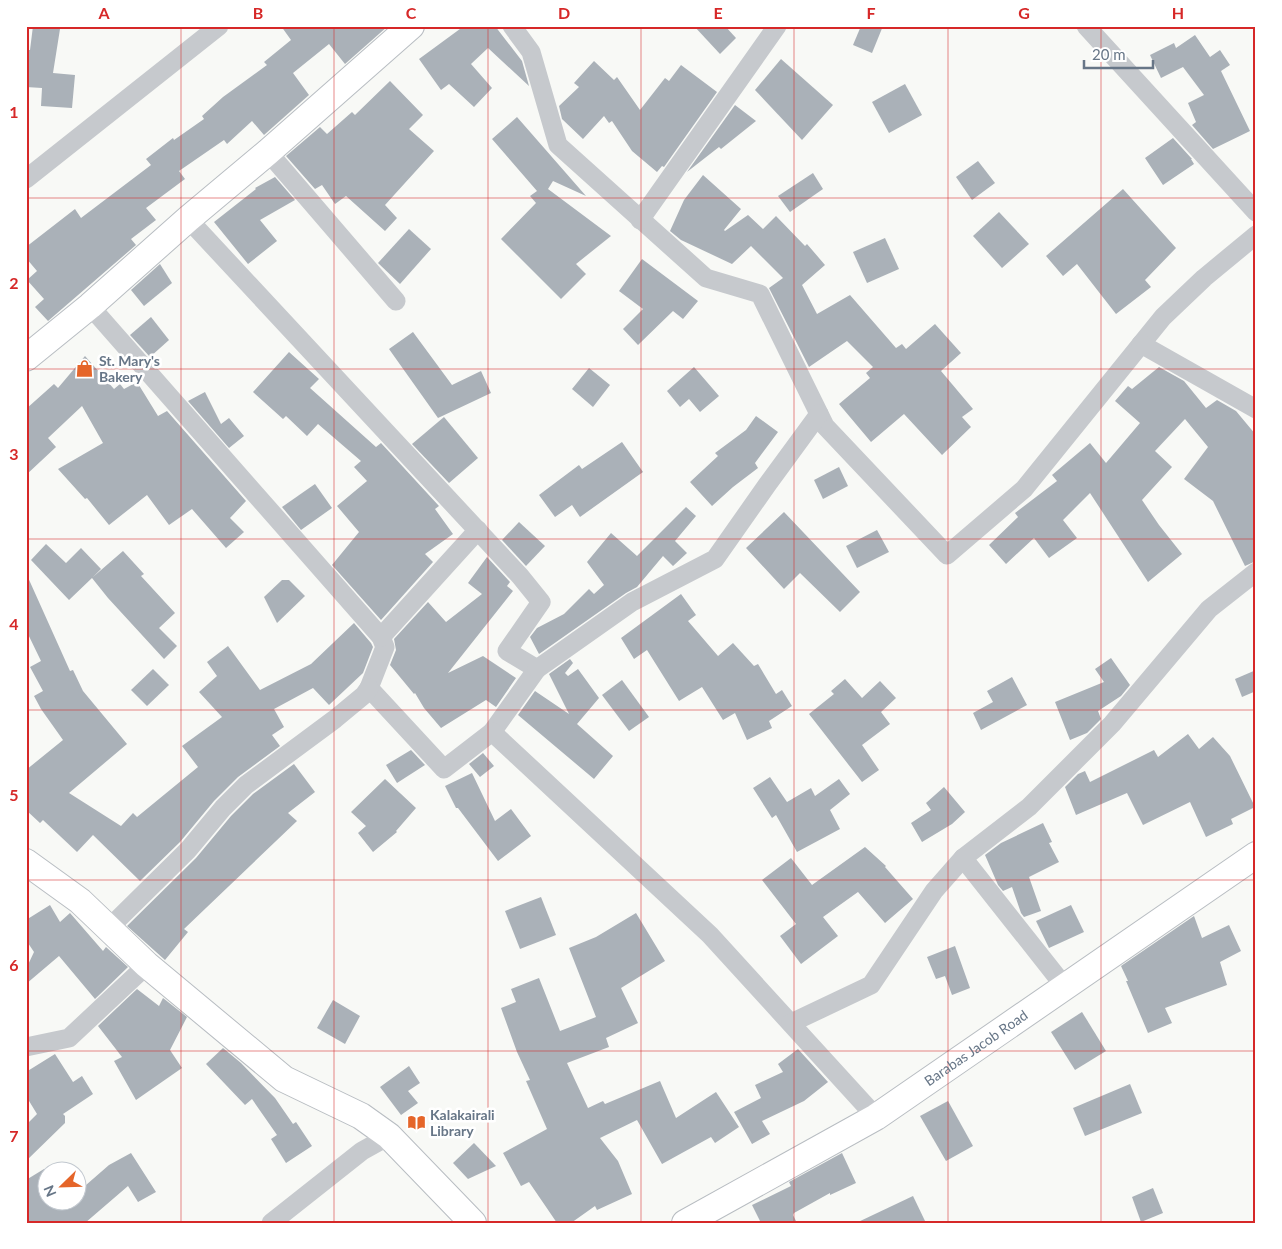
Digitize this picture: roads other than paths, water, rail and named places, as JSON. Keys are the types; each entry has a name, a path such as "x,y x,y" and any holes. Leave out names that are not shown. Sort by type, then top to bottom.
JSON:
{"street":[{"path":"26,179 219,26"},
{"path":"26,358 90,306 411,26"},
{"path":"512,26 531,52 558,145 706,278 760,294 824,426 947,555 1024,489 1163,317 1204,278 1256,235"},
{"path":"640,220 778,26"},
{"path":"1086,26 1256,212"},
{"path":"268,152 396,301"},
{"path":"188,219 478,530 541,602 506,651 537,669"},
{"path":"90,306 381,637 385,647 369,688 364,695 246,785 223,808 188,850 109,928"},
{"path":"1141,344 1256,409"},
{"path":"369,688 444,768 492,732 537,669 632,602 715,559 819,414"},
{"path":"381,637 478,530"},
{"path":"791,1023 871,985 934,891 963,858 1028,807 1112,724 1209,609 1256,572"},
{"path":"492,732 710,934 876,1117"},
{"name":"Barabas Jacob Road","path":"685,1223 876,1117 1256,855"},
{"path":"963,858 1065,987"},
{"path":"26,862 80,901 147,965 284,1079 362,1116 389,1136 473,1223"},
{"path":"26,1047 69,1038 147,965"},
{"path":"271,1223 362,1151 389,1136"}],"place":[{"name":"St. Mary's Bakery","path":"85,369"},
{"name":"Kalakairali Library","path":"416,1123"}]}
